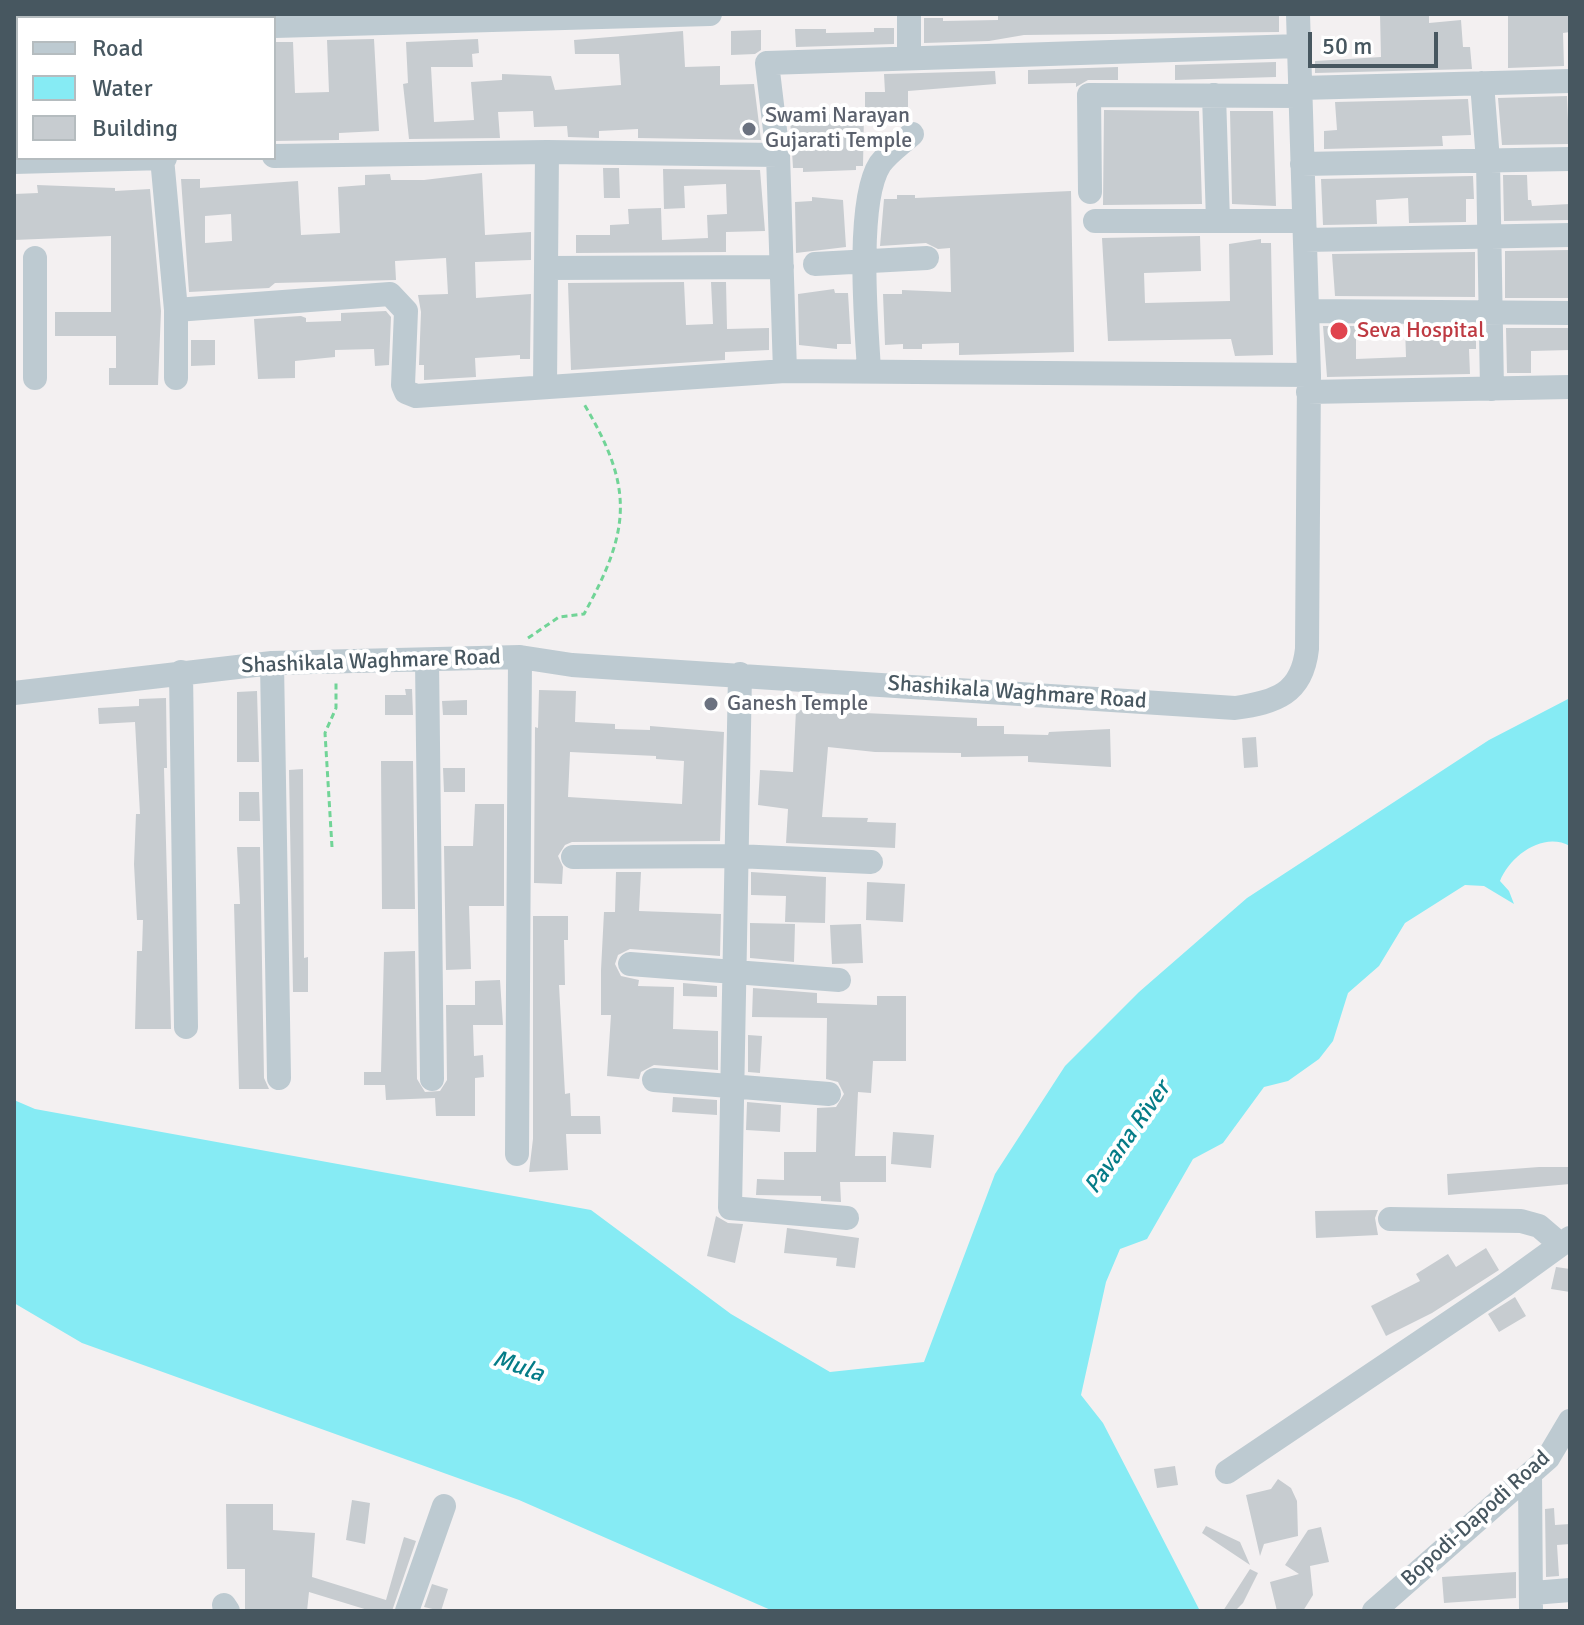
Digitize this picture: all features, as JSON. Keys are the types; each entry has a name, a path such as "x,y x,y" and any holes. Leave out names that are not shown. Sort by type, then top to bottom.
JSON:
{"street":[{"path":"276,26 710,14"},
{"path":"909,14 909,58"},
{"name":"Shashikala Waghmare Road","path":"14,693 272,663 520,657 572,665 1235,708 1265,704 1284,695 1305,671 1307,649 1309,384 1298,14"},
{"path":"785,371 778,155 767,63 1299,46"},
{"path":"1090,192 1089,95 1214,95 1570,81"},
{"path":"1482,83 1488,161 1492,389"},
{"path":"1214,95 1218,221"},
{"path":"869,369 864,262 872,186 878,167 912,134"},
{"path":"276,156 547,152 778,155"},
{"path":"545,386 547,152"},
{"path":"1302,164 1570,159"},
{"path":"14,162 88,160"},
{"path":"163,160 176,310 176,378"},
{"path":"1095,221 1218,221 1304,230 1489,237 1570,235"},
{"path":"35,258 24,302 35,378"},
{"path":"815,264 927,258"},
{"path":"547,268 782,267"},
{"path":"176,310 390,294 406,311 403,385 411,395 785,371 869,369 1492,389 1570,387"},
{"path":"1307,311 1492,310 1570,313"},
{"path":"517,1154 520,657"},
{"path":"427,660 432,1079"},
{"path":"272,663 279,1078"},
{"path":"181,672 186,1027"},
{"path":"740,674 730,1208 847,1218"},
{"path":"573,857 736,856 871,862"},
{"path":"630,964 839,980"},
{"path":"654,1080 829,1094"},
{"path":"1227,1472 1505,1285 1565,1241 1539,1226 1521,1221 1390,1219"},
{"name":"Bopodi-Dapodi Road","path":"1374,1611 1548,1458 1570,1421"},
{"path":"1530,1474 1532,1602 1570,1590"},
{"path":"407,1611 444,1506"}],"path":[{"path":"520,657 528,638 539,629 559,617 584,614 597,591 623,515 622,488 615,462 572,384"},
{"path":"323,661 338,686 336,708 325,733 332,847"}],"water":[{"path":"1570,698 1570,846 1560,842 1539,844 1511,863 1500,881 1509,891 1514,904 1484,886 1465,885 1405,923 1379,966 1348,993 1333,1041 1319,1059 1288,1081 1264,1087 1223,1143 1193,1159 1147,1239 1120,1249 1106,1282 1081,1395 1103,1423 1200,1611 773,1611 519,1500 82,1343 14,1303 14,1100 35,1109 591,1210 731,1314 830,1372 924,1362 995,1174 1065,1066 1139,992 1247,898 1489,740"}],"building":[{"path":"1279,14 1279,32 1024,35 989,41 924,43 924,18 943,18 943,21 998,20 998,15"},
{"path":"1380,14 1429,14 1429,23 1461,20 1463,47 1470,47 1472,69 1315,73 1315,61 1381,57"},
{"path":"1508,14 1569,14 1570,32 1563,33 1564,66 1508,68"},
{"path":"874,28 894,28 894,44 796,47 795,29 826,29 826,33 874,32"},
{"path":"761,30 761,50 755,54 731,55 731,31"},
{"path":"683,31 685,67 720,66 720,85 754,84 761,140 638,138 638,129 599,131 599,138 568,137 567,126 534,127 533,111 498,112 500,138 409,139 403,84 408,83 406,42 478,39 479,53 472,54 473,67 431,67 434,122 474,120 471,82 502,80 502,74 551,76 555,90 621,85 619,54 575,54 574,40"},
{"path":"374,39 379,131 339,133 339,140 276,141 276,42 293,42 295,93 329,92 327,40"},
{"path":"1276,62 1276,77 1175,80 1175,65"},
{"path":"1118,67 1118,80 1088,80 1076,87 1076,83 1028,84 1028,70"},
{"path":"995,71 996,84 908,91 908,107 865,108 865,92 885,92 884,74"},
{"path":"1567,96 1569,144 1502,145 1498,98"},
{"path":"1468,99 1471,135 1442,136 1443,146 1324,149 1324,131 1337,130 1335,102"},
{"path":"1104,110 1199,111 1202,204 1103,205"},
{"path":"1230,111 1273,111 1276,206 1232,204"},
{"path":"864,112 863,166 856,166 856,170 803,172 803,168 793,168 790,117"},
{"path":"603,168 619,168 620,198 604,198"},
{"path":"663,169 760,170 765,231 726,232 726,252 576,253 576,235 610,235 610,225 629,224 628,209 661,208 662,240 708,238 707,215 727,214 726,184 684,186 685,208 664,209"},
{"path":"482,173 485,235 531,232 531,260 475,262 476,298 531,294 530,359 520,359 520,355 475,358 476,377 424,380 424,365 419,365 421,312 418,295 448,294 446,258 395,261 396,280 275,283 269,288 189,292 181,179 200,179 200,188 298,181 301,235 340,233 338,187 365,185 365,175 390,174 391,180 424,180","holes":["231,214 232,241 205,243 205,216"]},
{"path":"1503,175 1527,175 1528,200 1531,200 1532,206 1570,204 1570,220 1504,221"},
{"path":"1473,176 1474,199 1466,199 1466,222 1409,223 1408,198 1376,200 1377,224 1323,225 1321,179"},
{"path":"37,185 115,188 115,191 150,189 161,311 158,385 109,385 109,368 116,368 116,336 55,336 55,312 111,312 111,236 14,240 14,194 38,193"},
{"path":"1071,191 1074,352 959,355 959,343 922,344 922,349 903,349 903,344 885,345 883,294 902,294 902,290 951,292 950,248 938,249 926,243 880,246 884,199 897,199 897,195 915,195 915,198"},
{"path":"812,197 843,200 846,247 796,253 795,202 812,201"},
{"path":"1200,236 1201,271 1144,273 1145,303 1230,301 1229,244 1261,239 1261,243 1271,243 1273,355 1235,356 1231,339 1108,341 1102,238"},
{"path":"1569,250 1570,298 1505,298 1505,251"},
{"path":"1475,252 1475,297 1335,296 1332,254"},
{"path":"684,282 686,325 713,324 711,282 726,282 727,329 769,328 769,350 725,352 725,360 571,370 568,283"},
{"path":"834,289 835,293 848,293 851,344 837,344 837,349 799,345 798,294"},
{"path":"386,311 391,317 389,365 375,366 374,349 335,350 335,357 295,361 295,378 258,379 254,319 301,316 306,318 306,322 341,321 341,313"},
{"path":"1323,326 1356,326 1356,359 1406,357 1405,327 1476,327 1476,349 1469,349 1470,374 1327,377"},
{"path":"1506,328 1570,328 1570,350 1531,351 1531,373 1507,373"},
{"path":"191,340 215,340 215,365 191,366"},
{"path":"405,689 412,689 413,715 385,715 385,695 406,695"},
{"path":"539,690 576,691 575,722 615,724 615,729 650,730 650,726 724,732 720,841 572,842 565,845 558,856 563,867 562,884 534,883 535,727 538,728","holes":["570,752 656,756 656,759 684,761 682,804 568,797"]},
{"path":"257,691 259,762 237,762 237,692"},
{"path":"166,698 167,768 164,768 171,1029 135,1029 137,951 142,951 143,920 137,920 134,864 136,814 140,814 135,722 99,724 98,708 139,706 139,699"},
{"path":"467,700 467,715 443,715 442,701"},
{"path":"796,710 977,718 977,726 1004,726 1004,734 1048,735 1049,732 1110,729 1111,767 1028,762 1028,756 961,757 961,753 875,752 828,747 822,817 868,818 867,822 896,823 895,848 786,843 788,809 758,805 760,770 793,772"},
{"path":"1256,737 1258,767 1244,768 1242,738"},
{"path":"381,761 413,761 415,909 382,909"},
{"path":"443,768 465,768 465,792 444,792"},
{"path":"303,769 304,958 308,957 308,992 293,992 289,770"},
{"path":"239,792 259,792 260,821 239,821"},
{"path":"475,804 504,804 504,906 469,906 471,969 446,970 444,846 473,846"},
{"path":"237,847 260,847 264,1078 269,1089 239,1089 234,904 240,904"},
{"path":"616,872 641,872 639,911 721,914 720,956 630,949 618,955 615,964 621,976 639,980 638,986 674,987 673,1029 718,1031 718,1070 654,1065 641,1072 639,1079 607,1076 611,1015 601,1015 601,970 604,912 615,912"},
{"path":"751,872 826,877 825,923 785,922 786,896 751,895"},
{"path":"867,882 905,884 903,922 866,920"},
{"path":"533,916 568,916 568,940 564,940 565,985 559,985 565,1094 570,1093 571,1116 600,1116 601,1134 566,1134 568,1170 529,1172 533,1139"},
{"path":"750,923 795,924 794,962 750,958"},
{"path":"861,924 863,963 832,964 830,925"},
{"path":"415,951 417,1079 425,1092 440,1091 447,1080 446,1005 475,1005 475,981 500,980 503,1025 473,1025 474,1056 483,1055 484,1077 475,1078 475,1116 436,1116 435,1098 386,1100 385,1085 364,1085 364,1072 381,1072 384,952"},
{"path":"683,983 717,986 717,997 683,996"},
{"path":"753,988 817,993 817,1003 877,1005 877,996 906,996 906,1061 873,1061 871,1093 858,1092 855,1156 886,1156 886,1182 840,1182 841,1202 821,1201 821,1196 756,1195 757,1179 784,1180 784,1152 816,1152 817,1108 836,1107 844,1094 838,1082 826,1079 827,1018 752,1017"},
{"path":"748,1035 762,1036 760,1073 748,1072"},
{"path":"673,1097 717,1100 717,1115 672,1112"},
{"path":"747,1102 781,1105 780,1132 746,1130"},
{"path":"893,1132 934,1135 931,1168 891,1164"},
{"path":"1570,1167 1570,1184 1448,1195 1447,1174"},
{"path":"1378,1210 1375,1218 1378,1235 1316,1238 1315,1211"},
{"path":"716,1216 728,1223 743,1224 735,1263 707,1256"},
{"path":"787,1228 859,1238 855,1268 836,1266 837,1258 784,1253"},
{"path":"1486,1248 1499,1270 1432,1313 1386,1336 1371,1306 1420,1281 1416,1274 1448,1254 1456,1267"},
{"path":"1556,1267 1570,1269 1570,1292 1551,1289"},
{"path":"1515,1297 1526,1316 1499,1332 1488,1314"},
{"path":"1175,1466 1178,1485 1157,1488 1154,1469"},
{"path":"1278,1479 1291,1488 1297,1501 1298,1536 1264,1544 1260,1556 1246,1495 1271,1489"},
{"path":"352,1500 370,1503 365,1544 346,1540"},
{"path":"226,1504 273,1504 273,1530 315,1533 312,1577 386,1600 404,1537 416,1541 392,1611 371,1611 309,1592 307,1611 245,1611 245,1569 227,1569"},
{"path":"1554,1508 1555,1525 1570,1524 1570,1544 1557,1545 1559,1576 1546,1577 1545,1509"},
{"path":"1206,1526 1240,1542 1250,1565 1202,1533"},
{"path":"1321,1527 1329,1562 1310,1566 1313,1595 1303,1611 1277,1611 1270,1582 1299,1574 1285,1565 1308,1530"},
{"path":"1250,1569 1258,1573 1243,1603 1235,1611 1223,1611"},
{"path":"1516,1572 1516,1598 1444,1603 1442,1577"},
{"path":"432,1584 448,1589 441,1611 424,1607"}],"place":[{"name":"Swami Narayan Gujarati Temple","path":"749,129"},
{"name":"Seva Hospital","path":"1339,331"},
{"name":"Ganesh Temple","path":"711,704"}],"water label":[{"name":"Pavana River","path":"1128,1138"},
{"name":"Mula","path":"518,1367"}]}
